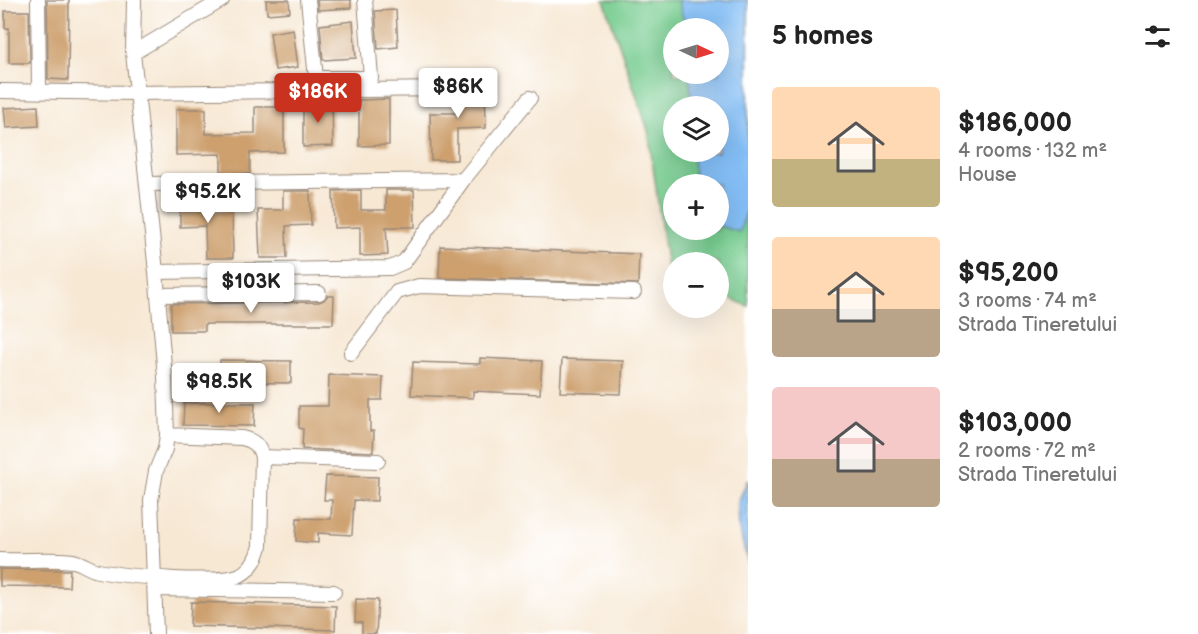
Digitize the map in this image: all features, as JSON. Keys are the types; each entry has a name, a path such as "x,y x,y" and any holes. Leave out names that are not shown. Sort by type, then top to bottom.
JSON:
{"street":[{"path":"38,0 39,91"},
{"path":"134,0 133,53 165,377 167,435 165,449 156,471 151,500 156,634"},
{"path":"133,53 222,0"},
{"path":"308,0 316,78 371,78 365,0"},
{"path":"0,91 137,93 444,89"},
{"path":"156,272 398,266 404,262 463,180 531,98"},
{"path":"147,184 463,180"},
{"path":"351,353 397,292 419,286 634,292"},
{"path":"158,295 320,293"},
{"path":"155,583 231,578 251,567 260,546 262,457 260,448 252,441 242,438 167,435"},
{"path":"262,457 378,461"},
{"path":"0,560 73,561 100,572 155,583 334,592"}],"green space":[{"path":"604,0 748,0 748,306 729,298 729,252 665,252 663,240 729,240 729,174 663,174 663,239 648,130"}],"water":[{"path":"678,0 748,0 748,206 740,232 729,229 729,174 694,174 693,162 729,162 729,96 691,96 690,84 729,84 729,18 683,18"},
{"path":"748,479 748,563 739,528 738,503"}],"building":[{"path":"47,0 69,0 68,80 48,79"},
{"path":"266,0 289,0 290,12 267,14"},
{"path":"317,0 351,0 351,8 318,10"},
{"path":"396,10 398,47 378,49 375,11"},
{"path":"5,11 29,11 30,63 9,63 9,28 5,28"},
{"path":"353,21 356,58 323,60 320,25"},
{"path":"293,29 298,67 275,70 270,33"},
{"path":"485,78 486,128 457,129 457,160 431,160 430,113 457,113 457,79"},
{"path":"389,99 389,145 359,146 359,100"},
{"path":"332,100 333,146 303,147 303,101"},
{"path":"38,106 39,126 6,128 4,108"},
{"path":"255,107 284,107 284,152 250,153 250,174 221,174 221,154 176,155 176,109 206,109 206,134 255,133"},
{"path":"361,190 361,210 386,210 386,190 414,190 415,227 386,227 388,255 360,256 360,227 334,228 333,191"},
{"path":"283,191 310,191 311,225 286,226 287,258 260,258 258,210 283,210"},
{"path":"207,192 208,211 232,210 233,258 206,258 205,226 180,227 180,193"},
{"path":"440,246 639,254 638,284 439,278"},
{"path":"327,296 334,296 333,324 205,324 205,331 171,331 171,304 319,302"},
{"path":"480,358 542,361 540,394 473,391 473,398 411,395 413,362 480,364"},
{"path":"562,359 623,361 621,394 560,392"},
{"path":"220,360 291,361 291,383 220,382"},
{"path":"329,375 383,377 382,400 370,400 370,431 374,431 373,452 302,449 303,429 299,428 299,406 328,406"},
{"path":"184,403 255,403 254,426 183,425"},
{"path":"326,476 378,477 377,501 354,500 352,535 318,533 318,543 296,541 297,518 331,519 332,500 324,500"},
{"path":"0,569 70,570 69,587 0,586"},
{"path":"356,599 378,600 376,634 362,634 362,623 355,622"},
{"path":"191,602 336,606 335,630 190,626"}]}
